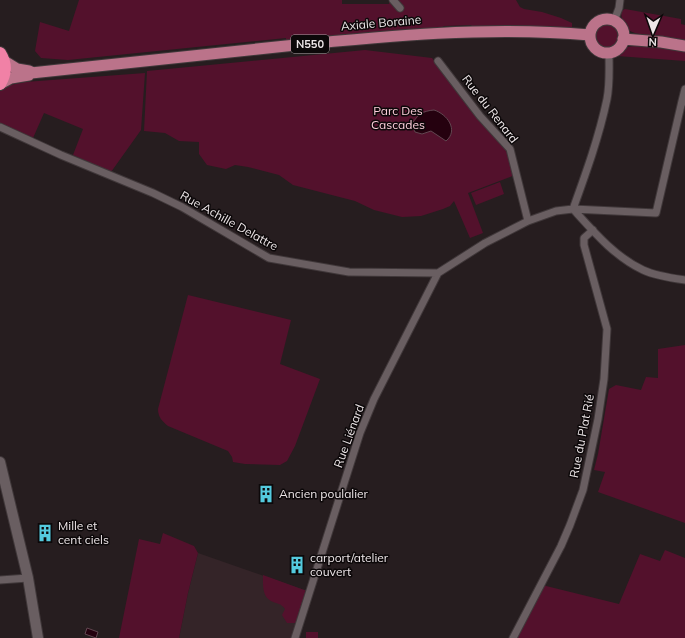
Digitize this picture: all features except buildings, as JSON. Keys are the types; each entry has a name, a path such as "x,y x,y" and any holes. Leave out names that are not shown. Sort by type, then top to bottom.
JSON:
{"highway":[{"name":"Axiale Boraine","path":"0,84 5,73 2,57"}],"main road":[{"path":"608,20 614,21 621,28 623,39 620,47 609,53 599,51 592,44 590,35 594,25 598,22 608,20"},
{"name":"Axiale Boraine","path":"0,84 11,78 28,75 31,73 372,37 435,32 517,31 590,35"},
{"path":"623,39 661,42 685,46"},
{"name":"Axiale Boraine","path":"2,57 17,69 29,71 31,73"}],"street":[{"path":"393,0 400,8"},
{"path":"614,21 619,8 620,0"},
{"path":"573,209 591,160 607,99 610,72 609,53"},
{"name":"Rue du Renard","path":"438,61 480,116 510,149 528,221"},
{"path":"438,274 485,243 528,221 556,211 573,209 656,213 684,101 685,90"},
{"name":"Rue Achille Delattre","path":"0,127 182,207 269,258 349,272 438,274"},
{"path":"573,209 592,230 622,258 632,265 654,274 685,280"},
{"name":"Rue du Plat Rié","path":"513,638 561,546 573,518 583,490 598,419 608,338 605,321 584,245 584,238 592,230"},
{"name":"Rue Liénard","path":"295,638 360,433 374,399 438,274"},
{"path":"0,462 28,578 38,638"},
{"path":"0,580 28,578"}],"shaded area":[{"path":"434,110 443,115 450,123 450,137 446,141 431,131 422,134 415,132 412,124 416,118 424,112"},
{"path":"198,553 307,591 292,638 179,638"},
{"path":"87,628 98,632 96,638 85,634"}],"green space":[{"path":"79,0 342,0 342,4 389,4 390,0 516,0 520,7 524,9 542,12 572,23 572,30 474,28 471,25 444,26 439,29 286,41 286,38 68,60 41,58 35,51 40,22 69,31"},
{"path":"625,9 681,19 681,24 685,25 685,61 617,56 627,47 643,45 644,35 634,33 624,26 621,11"},
{"path":"607,23 616,27 620,36 616,45 607,49 598,45 594,36 598,27"},
{"name":"Parc Des Cascades","path":"365,50 432,58 479,119 508,149 515,175 468,193 483,233 470,238 454,201 450,206 421,216 402,217 374,210 355,201 293,185 279,175 235,165 226,169 207,165 199,154 199,142 179,141 165,133 144,131 147,71"},
{"path":"145,73 141,130 111,172 73,155 83,129 44,113 33,138 8,128 0,123 0,91 5,86 25,82"},
{"path":"500,182 504,194 476,205 471,193"},
{"path":"188,295 291,320 280,364 320,379 295,446 287,461 280,465 245,464 233,462 228,451 168,426 162,421 158,409"},
{"path":"685,345 685,523 598,492 605,472 594,470 609,389 616,385 641,390 646,377 658,378 658,349"},
{"path":"163,533 194,546 198,553 179,638 119,638 139,539 160,544"},
{"path":"665,550 685,558 685,638 509,638 538,584 619,604 640,554 660,561"},
{"path":"263,575 307,591 296,623 287,623 282,615 285,609 268,599 264,590"},
{"path":"306,632 318,632 318,638 306,638"}],"place":[{"name":"Ancien poulalier","path":"266,494"},
{"name":"Mille et cent ciels","path":"45,533"},
{"name":"carport/atelier couvert","path":"297,565"}]}
